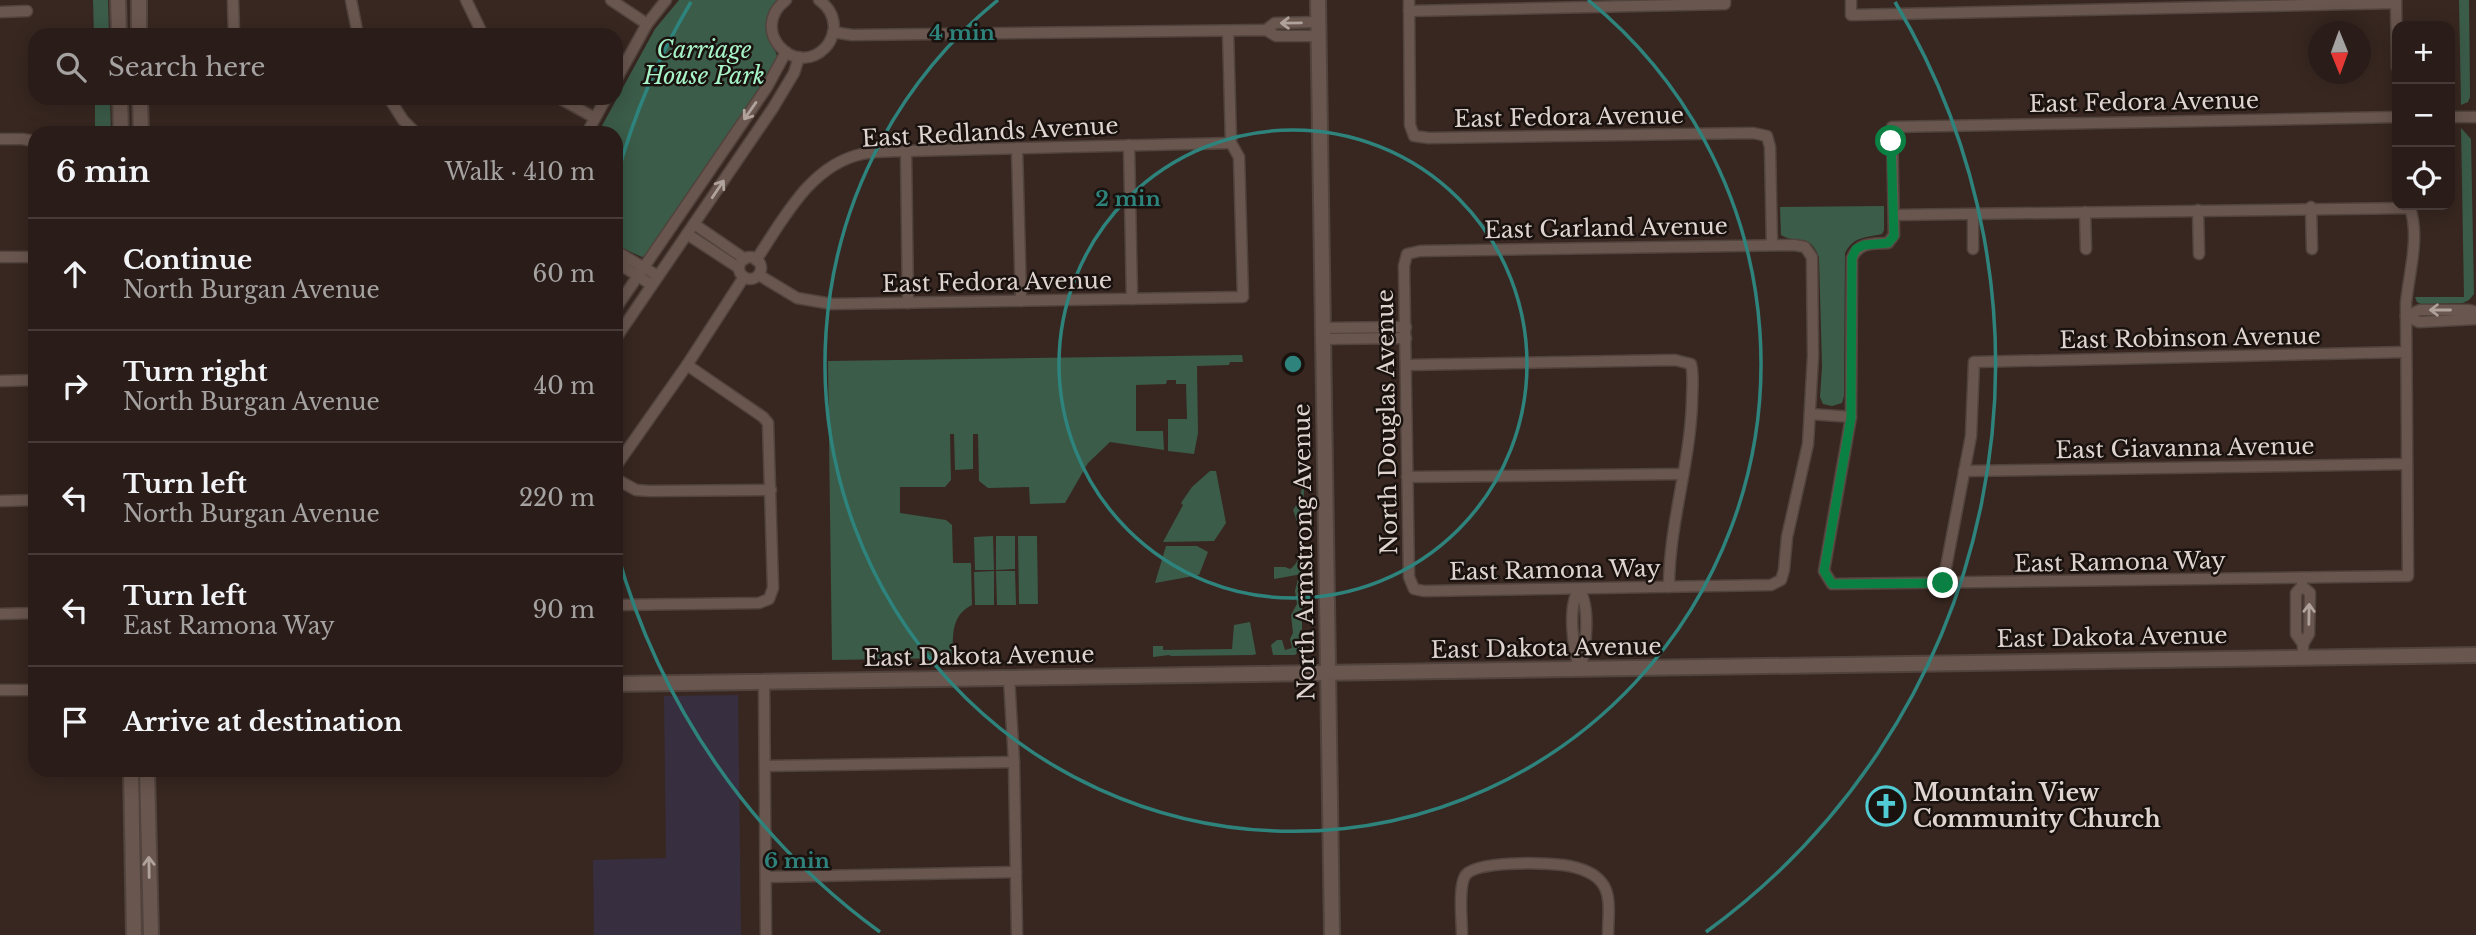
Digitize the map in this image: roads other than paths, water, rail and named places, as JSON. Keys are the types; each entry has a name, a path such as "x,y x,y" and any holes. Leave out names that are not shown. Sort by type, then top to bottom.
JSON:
{"street":[{"path":"118,0 119,28"},
{"path":"139,0 139,28"},
{"path":"233,0 234,28"},
{"path":"351,0 357,28"},
{"path":"466,0 480,28"},
{"path":"611,0 647,24"},
{"path":"623,67 647,24 666,0"},
{"path":"786,0 774,14 771,25 773,36 786,52 799,57 820,52 828,45 833,32 833,18 819,0"},
{"name":"North Armstrong Avenue","path":"1318,0 1332,935"},
{"path":"1851,0 1851,15 2396,2 2396,21"},
{"path":"1409,6 1725,2"},
{"name":"East Fedora Avenue","path":"1409,6 1410,125 1414,136 1429,138 1753,133 1767,136 1770,147 1772,245"},
{"path":"0,12 27,11"},
{"path":"833,32 852,35 1228,31 1266,30 1275,23 1318,29"},
{"path":"1228,31 1231,143"},
{"path":"623,298 767,87 786,52"},
{"path":"623,328 773,108 794,73 799,57"},
{"path":"120,105 121,126"},
{"path":"140,105 141,126"},
{"path":"393,105 409,126"},
{"path":"572,105 595,118"},
{"path":"591,126 602,105"},
{"name":"East Fedora Avenue","path":"1894,215 1892,127 2392,117"},
{"path":"2455,117 2476,117"},
{"path":"0,139 28,141"},
{"name":"East Fedora Avenue","path":"746,266 751,279 758,275 797,298 832,304 1243,298 1238,157 1231,143"},
{"name":"East Redlands Avenue","path":"623,456 687,365 746,266 809,185 842,161 861,155 906,151 1231,143"},
{"path":"1129,145 1132,299"},
{"path":"1017,148 1021,301"},
{"path":"906,151 908,303"},
{"path":"2311,207 2312,249"},
{"path":"1810,414 1851,418 1852,258 1856,249 1864,245 1888,243 1894,236 1894,215 2311,207 2410,208 2413,217 2406,316 2407,464"},
{"path":"2198,210 2199,254"},
{"path":"2085,212 2086,249"},
{"path":"1973,214 1973,249"},
{"path":"694,223 746,266"},
{"path":"687,234 746,266"},
{"name":"East Garland Avenue","path":"1407,254 1420,251 1772,245 1805,247 1812,257 1813,356 1810,414"},
{"name":"North Douglas Avenue","path":"1407,254 1404,266 1409,577 1414,589"},
{"path":"0,257 28,257"},
{"path":"623,257 655,281"},
{"path":"623,265 641,271"},
{"path":"2406,316 2420,310 2476,312"},
{"path":"2406,316 2419,322 2476,319"},
{"path":"1323,333 1406,327"},
{"path":"1323,333 1406,338"},
{"name":"East Robinson Avenue","path":"1964,471 1971,436 1974,362 2406,352"},
{"path":"1406,365 1675,360 1691,364 1692,414 1670,546 1669,587"},
{"path":"623,605 759,603 769,599 773,589 768,423 687,365"},
{"path":"0,381 28,380"},
{"name":"East Ramona Way","path":"1414,589 1424,591 1771,585 1781,580 1784,570 1787,537 1804,464 1810,414"},
{"name":"East Ramona Way","path":"1851,418 1824,571 1832,584 2302,582 2408,576 2407,464"},
{"name":"East Giavanna Avenue","path":"1964,471 2407,464"},
{"path":"1943,583 1964,471"},
{"path":"1407,477 1683,474"},
{"path":"623,484 636,490 650,492 771,490"},
{"path":"0,501 28,500"},
{"path":"2302,582 2310,593 2309,634 2303,650"},
{"path":"1578,589 1584,597 1585,624 1585,650 1580,670"},
{"path":"0,614 28,613"},
{"name":"East Dakota Avenue","path":"623,684 1580,670 2303,650 2476,655"},
{"path":"1009,678 1014,762 1017,935"},
{"path":"764,681 766,935"},
{"path":"0,690 28,690"},
{"path":"765,766 1014,762"},
{"path":"131,777 134,935"},
{"path":"147,777 151,935"},
{"path":"1462,935 1461,886 1465,875 1472,869 1486,865 1563,865 1596,877 1608,892 1608,935"},
{"path":"765,877 1016,872"}],"place":[{"name":"Mountain View Community Church","path":"1886,806"}],"park label":[{"name":"Carriage House Park","path":"704,63"}]}
